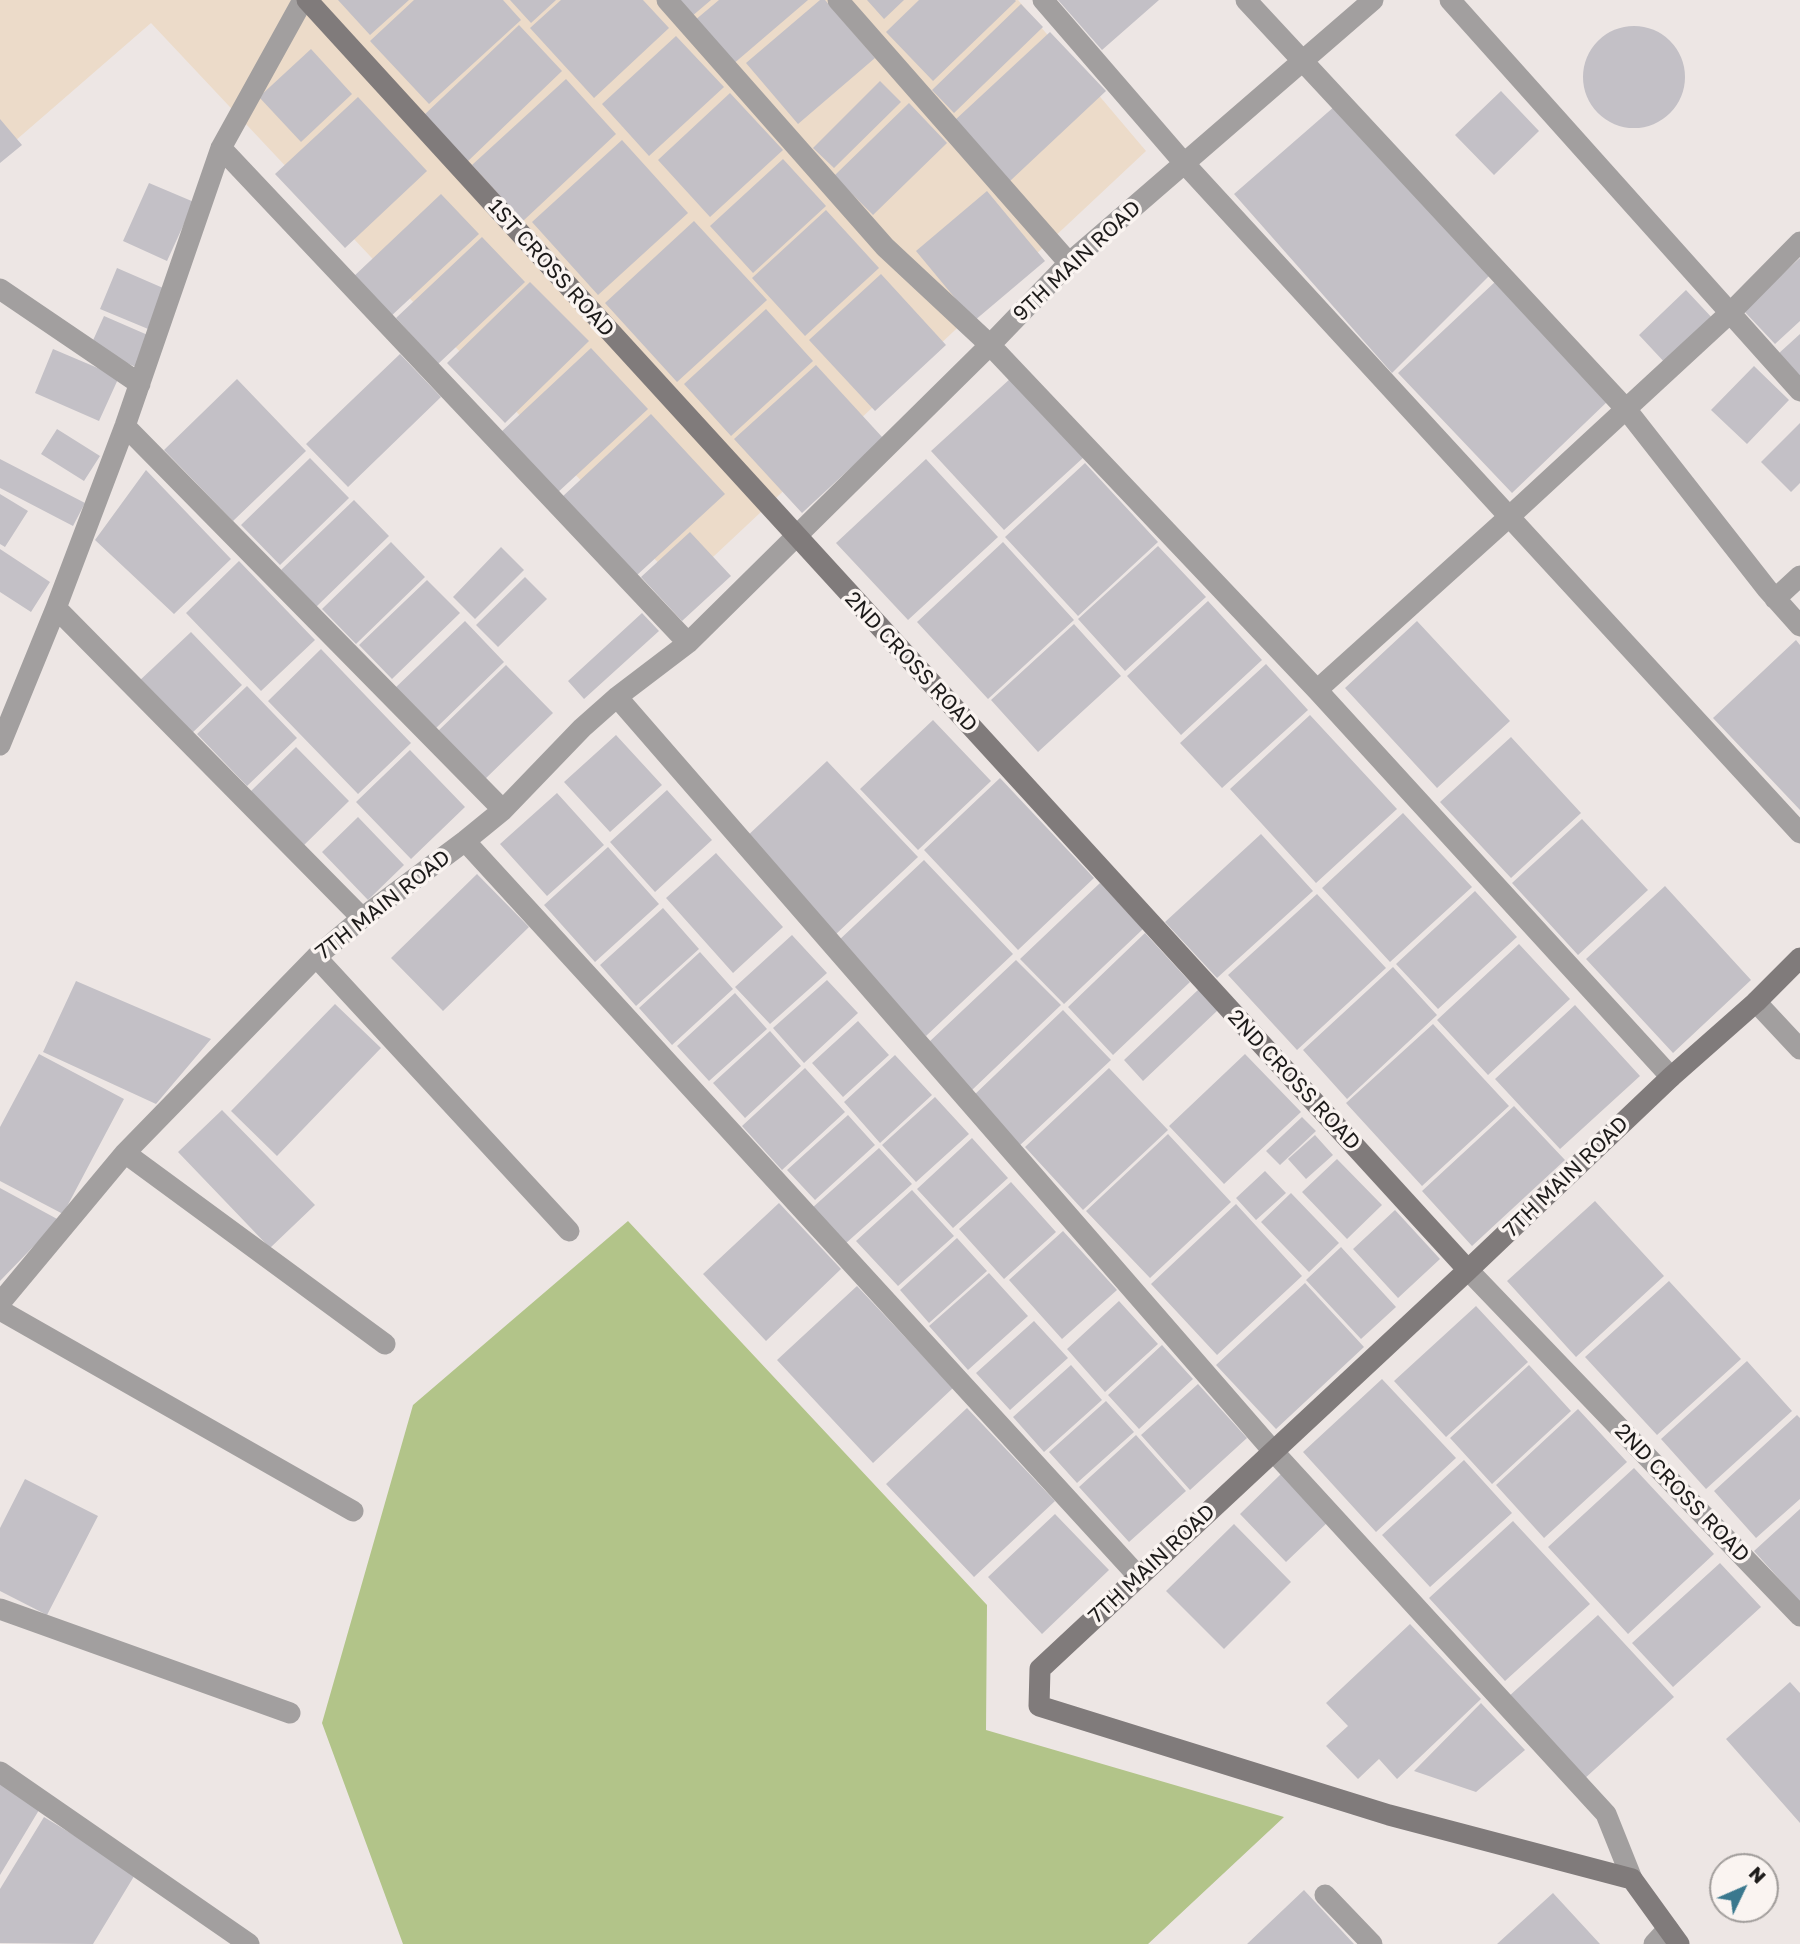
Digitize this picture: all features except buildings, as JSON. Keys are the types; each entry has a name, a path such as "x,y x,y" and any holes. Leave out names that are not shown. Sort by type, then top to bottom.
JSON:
{"street":[{"path":"0,745 6,713 56,608 125,426 221,148 305,0"},
{"name":"1ST CROSS ROAD","path":"305,0 795,537"},
{"path":"667,0 885,247 990,345 1317,690 1671,1077"},
{"path":"838,0 1069,262"},
{"path":"1043,0 1184,163 1800,833"},
{"path":"1246,0 1626,409 1775,599 1800,626"},
{"name":"9TH MAIN ROAD","path":"795,537 990,345 1069,262 1373,0"},
{"path":"1450,0 1800,391"},
{"path":"221,148 688,643"},
{"path":"1317,690 1731,312 1800,242"},
{"path":"0,289 140,384"},
{"path":"125,426 503,810"},
{"name":"7TH MAIN ROAD","path":"0,1303 125,1153 316,957 362,918 503,810 582,729 617,697 688,643 795,537"},
{"name":"2ND CROSS ROAD","path":"795,537 1468,1270 1800,1616"},
{"path":"1775,599 1800,576"},
{"path":"56,608 362,918"},
{"path":"617,697 1273,1451 1606,1814 1632,1879 1667,1939"},
{"path":"465,841 1139,1577"},
{"path":"316,957 569,1231"},
{"name":"7TH MAIN ROAD","path":"1632,1879 1389,1815 1039,1706 1040,1669 1800,958"},
{"path":"1756,1002 1800,1049"},
{"path":"125,1153 385,1344"},
{"path":"0,1310 353,1511"},
{"path":"0,1609 290,1713"},
{"path":"0,1772 249,1944"},
{"path":"1325,1895 1372,1944"}],"shaded area":[{"path":"0,0 1018,0 1146,151 681,587 151,23 0,154"}],"green space":[{"path":"628,1221 987,1605 986,1730 1284,1817 1148,1944 403,1944 322,1723 413,1405"}]}
